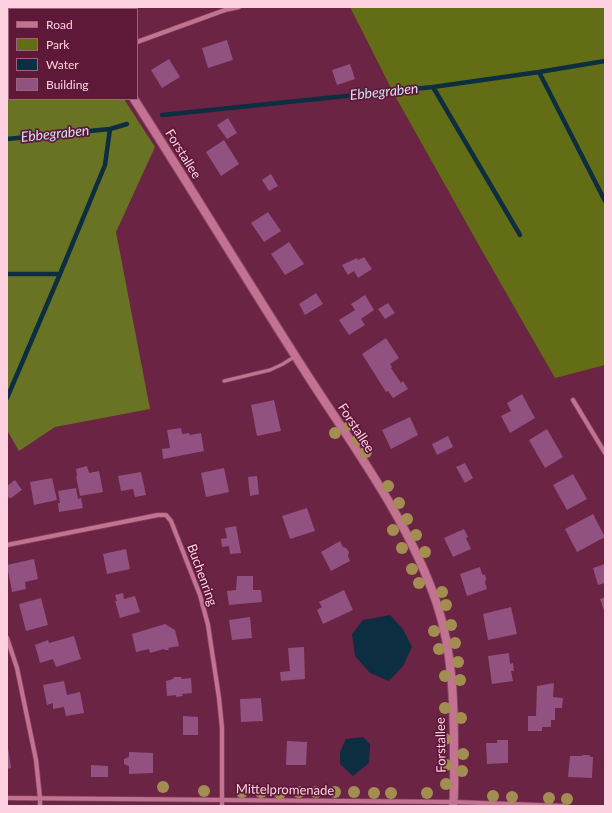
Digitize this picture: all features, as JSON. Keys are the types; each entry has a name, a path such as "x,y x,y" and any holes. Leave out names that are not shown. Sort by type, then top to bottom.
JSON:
{"street":[{"path":"138,42 225,10 239,7"},
{"name":"Forstallee","path":"135,100 391,506 416,554 437,606 447,641 452,690 454,742 453,804"},
{"path":"573,400 605,453"},
{"name":"Buchenring","path":"7,545 158,515 166,515 171,521 200,595 208,625 219,698 222,732 222,806"},
{"path":"7,638 17,668 36,760 40,806"},
{"name":"Mittelpromenade","path":"7,798 223,799 563,806"}],"lane":[{"path":"224,381 270,370 296,356"}],"green space":[{"path":"7,7 62,7 63,8 8,8 8,100 125,100 155,147 116,232 150,409 55,427 19,451 7,430"},
{"path":"350,7 605,7 605,365 555,378 394,94"}],"water":[{"path":"390,615 403,629 412,647 403,666 389,681 370,673 355,656 352,634 363,620"},
{"path":"363,737 370,744 369,763 353,776 340,764 340,752 346,739"}],"building":[{"path":"227,40 233,60 208,68 202,48"},
{"path":"169,59 180,77 162,88 151,70"},
{"path":"350,64 355,79 337,85 332,70"},
{"path":"228,118 237,133 227,139 217,125"},
{"path":"224,140 239,164 221,176 206,152"},
{"path":"271,174 278,186 269,191 262,180"},
{"path":"268,212 281,231 264,242 251,223"},
{"path":"289,242 304,264 285,275 271,254"},
{"path":"364,257 372,269 358,278 354,271 348,275 342,265 357,258 358,260"},
{"path":"316,293 323,304 305,315 299,304"},
{"path":"365,295 374,310 361,319 365,325 349,335 339,320 355,310 351,304"},
{"path":"388,303 395,313 385,319 378,309"},
{"path":"386,338 399,358 390,364 392,367 391,368 401,383 403,381 408,389 393,398 388,391 386,392 362,354"},
{"path":"522,394 535,418 510,433 501,416 511,411 507,403"},
{"path":"274,400 281,431 257,436 251,405"},
{"path":"410,417 418,435 391,449 382,430"},
{"path":"181,428 182,434 189,433 190,435 201,433 204,451 163,459 162,449 170,448 167,430"},
{"path":"547,429 563,457 545,468 529,440"},
{"path":"448,436 453,447 437,455 432,444"},
{"path":"465,463 473,478 465,483 456,467"},
{"path":"87,466 89,473 99,471 103,492 80,496 76,469"},
{"path":"224,468 229,492 206,497 201,473"},
{"path":"141,472 146,495 135,497 133,489 121,491 118,476"},
{"path":"573,474 587,499 567,510 553,485"},
{"path":"257,476 259,494 250,496 248,477"},
{"path":"52,478 57,500 34,505 30,482"},
{"path":"15,480 22,490 9,498 7,495 7,486"},
{"path":"76,488 78,499 81,498 83,508 59,512 58,503 60,503 58,491"},
{"path":"307,508 315,531 290,539 282,516"},
{"path":"593,514 605,537 577,552 565,529"},
{"path":"236,526 241,553 230,554 229,546 222,547 221,539 227,538 225,528"},
{"path":"464,529 471,549 453,557 444,538"},
{"path":"340,541 343,547 349,552 348,556 350,561 331,571 321,552"},
{"path":"126,549 130,569 107,574 103,554"},
{"path":"34,559 38,579 25,582 26,589 12,592 7,565"},
{"path":"605,564 605,583 598,585 593,568"},
{"path":"480,567 482,574 485,575 487,589 467,596 460,574"},
{"path":"237,576 253,576 253,590 261,590 262,602 229,605 227,591 236,590"},
{"path":"344,590 353,610 323,624 317,610 322,607 319,602"},
{"path":"123,593 124,599 135,596 140,612 120,618 115,601 117,601 115,595"},
{"path":"605,597 605,613 600,599"},
{"path":"41,598 48,625 26,631 19,604"},
{"path":"511,607 517,634 488,640 483,614"},
{"path":"250,617 252,638 232,640 229,620"},
{"path":"165,624 175,630 179,646 168,648 169,650 164,649 150,653 149,649 136,652 132,634"},
{"path":"74,636 81,659 56,667 53,659 40,663 35,645 48,640 49,643"},
{"path":"304,647 305,679 281,681 280,672 290,671 288,648"},
{"path":"509,653 510,664 513,663 514,671 511,671 513,681 492,684 488,656"},
{"path":"174,677 181,677 182,679 191,678 192,693 182,694 183,696 176,697 176,695 167,696 166,681 173,679"},
{"path":"64,681 67,695 80,692 84,713 66,716 64,707 53,709 53,703 47,705 43,685"},
{"path":"554,683 553,697 563,698 562,708 555,708 555,720 551,720 551,727 542,727 542,731 528,731 528,716 536,716 537,686"},
{"path":"261,698 263,721 241,722 240,699"},
{"path":"183,716 198,717 198,735 183,735"},
{"path":"497,740 508,740 508,763 487,764 486,743 497,743"},
{"path":"287,741 307,742 306,765 286,765"},
{"path":"7,748 11,768 7,769"},
{"path":"129,752 153,753 153,773 129,774 129,766 124,764 124,759 129,757"},
{"path":"583,755 593,757 592,778 568,777 570,756"},
{"path":"91,765 108,766 108,777 91,777"}],"waterway":[{"name":"Ebbegraben","path":"162,115 433,87 605,61"},
{"path":"539,72 605,201"},
{"path":"433,87 520,235"},
{"name":"Ebbegraben","path":"7,139 110,129 127,124"},
{"path":"7,398 105,165 110,129"},
{"path":"7,274 60,274"}]}
